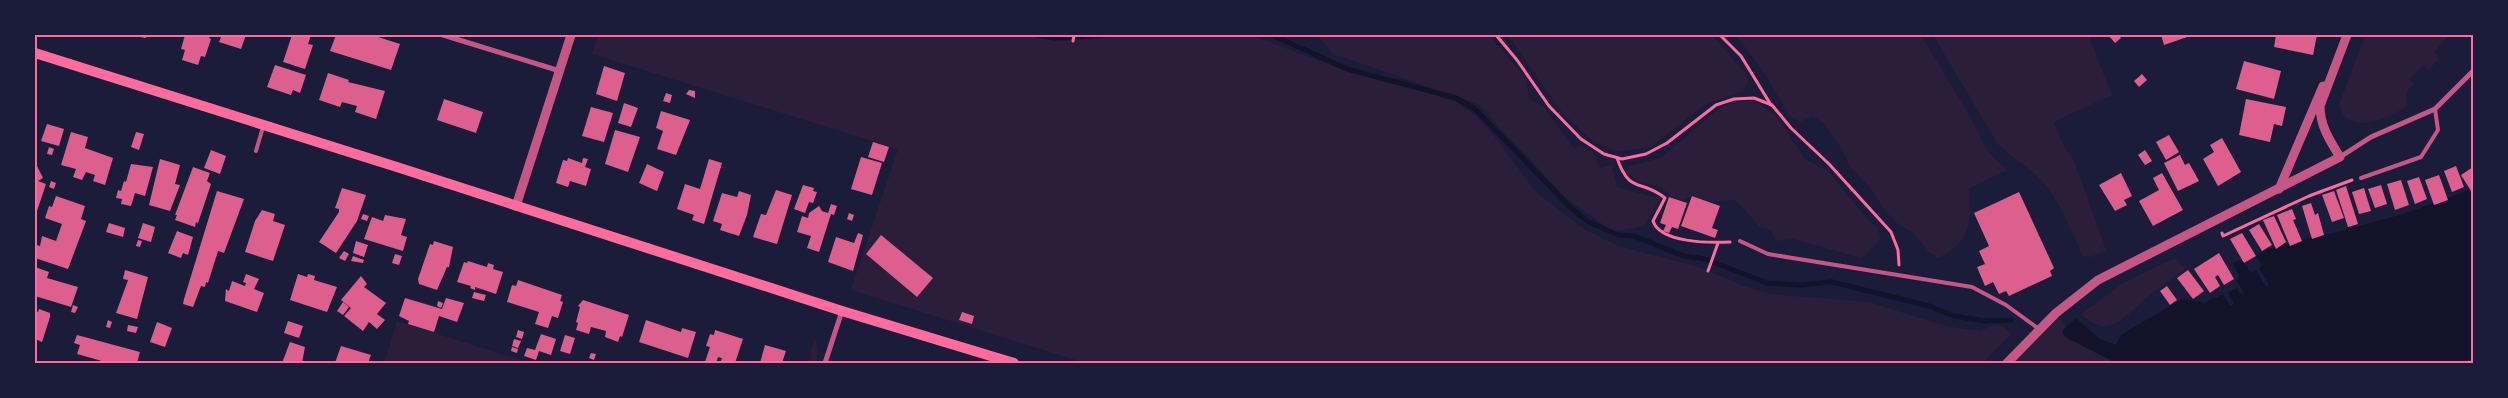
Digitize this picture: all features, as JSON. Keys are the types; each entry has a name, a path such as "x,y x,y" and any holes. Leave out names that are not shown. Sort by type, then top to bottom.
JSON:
{"main road":[{"path":"35,53 842,312 1014,363"}],"street":[{"path":"443,35 560,71"},
{"path":"516,206 571,35"},
{"path":"2340,157 2326,134 2320,115 2329,79 2347,35"},
{"path":"2012,361 2039,329 2081,293 2116,269 2279,189 2340,157 2371,137 2435,109 2473,71"},
{"path":"2279,189 2320,90 2329,79"},
{"path":"825,363 842,312"}],"lane":[{"path":"2361,178 2421,157 2438,130 2435,109"},
{"path":"256,151 264,125"},
{"path":"1740,241 1768,254 1972,287 2006,305 2039,329"}],"path":[{"path":"1074,35 1074,40"},
{"path":"1496,35 1517,60 1549,106 1581,139 1604,154 1617,158 1622,159 1646,154 1660,147 1716,105 1754,98 1772,105"},
{"path":"1720,35 1741,56 1772,105 1791,128 1829,164 1891,232 1898,250 1900,276"},
{"path":"1617,158 1628,182 1656,191 1665,198 1653,221 1655,228 1663,234 1707,243 1740,241"},
{"path":"2222,233 2223,236 2309,196 2361,178"},
{"path":"1709,269 1718,242"}],"shaded area":[{"path":"598,35 1020,35 1064,41 1140,35 1251,35 1343,70 1408,85 1456,102 1476,116 1494,136 1536,192 1584,229 1618,246 1699,267 1741,285 1770,294 1869,302 1946,326 1980,331 1994,325 2003,327 2011,334 1983,363 1085,363 851,290 898,149 592,54"},
{"path":"1317,35 1489,35 1526,78 1529,99 1544,107 1574,149 1581,145 1595,155 1600,168 1612,164 1617,187 1660,199 1644,226 1613,232 1565,197 1478,104 1333,54"},
{"path":"1508,35 1712,35 1747,75 1748,84 1743,91 1706,104 1650,147 1615,152 1593,141 1563,114"},
{"path":"1736,35 1921,35 1971,118 1988,152 2007,170 1969,189 1969,221 1963,238 1957,245 1938,258 1928,251 1913,233 1898,224 1887,213 1870,188 1850,167 1841,147 1823,123 1813,116 1800,122 1790,116 1766,76"},
{"path":"1933,35 2088,35 2112,95 2054,122 2063,144 2074,161 2106,250 2091,257 2083,256 2065,217 2048,189 2037,176 1997,143"},
{"path":"2365,35 2449,35 2434,52 2438,59 2429,70 2423,65 2409,79 2414,84 2406,92 2407,106 2380,120 2360,123 2344,115 2339,105"},
{"path":"1756,101 1777,117 1806,160 1827,170 1869,221 1878,228 1881,239 1862,258 1793,239 1775,241 1772,231 1759,226 1735,200 1712,202 1692,195 1683,200 1671,197 1660,186 1639,183 1626,171 1630,166 1661,158 1718,109 1732,102"},
{"path":"2473,189 2473,363 2116,363 2065,337 2062,331 2076,318 2100,339 2116,345 2121,335 2182,299 2205,303 2232,288 2239,276 2233,263 2285,243 2330,234 2403,214"},
{"path":"2175,258 2185,269 2154,291 2122,319 2108,326 2091,322 2081,314 2125,282"},
{"path":"2056,313 2066,327 2111,357 2116,363 2007,363"},
{"path":"397,321 530,363 384,363"},
{"path":"816,339 818,350 816,363 809,363 813,341"}],"pier":[{"path":"2256,256 2262,266 2259,268 2269,285 2266,287 2256,270 2251,273 2244,263"},
{"path":"2235,278 2244,293 2241,295 2237,288 2228,293 2234,304 2230,306 2223,294 2214,299 2212,296 2230,286"}],"building":[{"path":"128,35 147,35 146,38"},
{"path":"185,35 210,35 209,38 211,39 205,57 201,56 198,65 182,60 185,50 181,49"},
{"path":"222,35 246,35 241,49 219,42"},
{"path":"292,35 311,35 308,44 313,45 305,69 283,62"},
{"path":"336,35 379,35 378,37 400,44 391,70 330,51"},
{"path":"2110,35 2118,35 2121,38 2115,43"},
{"path":"2161,35 2193,35 2164,45"},
{"path":"2276,35 2317,35 2313,55 2274,47"},
{"path":"2244,61 2281,71 2274,99 2236,89"},
{"path":"275,65 306,75 300,93 293,90 291,95 267,87"},
{"path":"604,66 625,73 617,101 596,94"},
{"path":"328,73 349,80 348,82 385,91 376,119 355,112 357,106 342,102 340,107 319,100"},
{"path":"2142,74 2147,80 2139,87 2134,81"},
{"path":"689,90 695,91 695,98 686,94"},
{"path":"666,93 672,95 670,103 663,101"},
{"path":"444,99 483,112 476,133 437,120"},
{"path":"2246,99 2286,107 2282,126 2274,124 2270,142 2239,135"},
{"path":"624,103 638,108 631,127 618,123"},
{"path":"591,107 613,113 604,142 582,136"},
{"path":"661,111 690,120 676,155 657,149 663,131 656,128"},
{"path":"47,124 64,129 59,146 41,141"},
{"path":"615,130 640,137 628,172 605,164"},
{"path":"71,132 88,137 85,148 113,158 105,185 93,181 95,175 86,172 82,180 73,177 76,169 61,165"},
{"path":"136,132 144,134 139,150 131,147"},
{"path":"2169,135 2179,152 2166,160 2156,142"},
{"path":"2222,138 2241,172 2218,186 2203,159 2214,152 2210,145"},
{"path":"873,142 889,147 884,162 868,157"},
{"path":"49,147 54,149 52,155 47,154"},
{"path":"211,150 226,156 220,174 204,168"},
{"path":"2145,150 2152,161 2145,165 2138,155"},
{"path":"2180,155 2185,165 2189,163 2199,181 2178,191 2164,163"},
{"path":"861,157 882,163 872,195 851,189"},
{"path":"568,158 582,163 583,158 588,159 585,167 591,169 586,186 570,181 568,187 556,183 563,160 567,161"},
{"path":"160,159 180,165 175,184 180,185 170,211 149,205"},
{"path":"709,159 722,163 704,224 692,220 694,215 677,209 685,184 700,189"},
{"path":"131,164 153,167 145,196 135,193 131,206 121,204 122,199 116,198 118,190 121,191 124,181 126,182"},
{"path":"647,164 664,172 657,191 639,183"},
{"path":"37,166 43,178 38,181 46,184 37,211 35,210"},
{"path":"2456,166 2464,187 2452,192 2444,171"},
{"path":"193,167 210,173 207,181 211,184 195,227 175,220 177,215 175,215"},
{"path":"2473,167 2473,190 2471,191 2461,175"},
{"path":"2121,173 2132,196 2124,200 2127,205 2115,211 2099,185"},
{"path":"2162,173 2183,210 2153,226 2139,201 2159,190 2153,178"},
{"path":"2439,175 2448,200 2434,205 2425,180"},
{"path":"2419,177 2427,199 2415,204 2407,181"},
{"path":"2401,180 2409,205 2395,210 2387,184"},
{"path":"51,181 56,183 54,189 49,187"},
{"path":"803,185 814,188 813,191 817,192 813,203 809,202 805,213 794,209"},
{"path":"2381,185 2387,204 2375,208 2368,189"},
{"path":"2346,186 2358,224 2348,227 2336,190"},
{"path":"342,188 366,195 357,221 336,253 319,242 339,212 339,209 335,208"},
{"path":"2364,188 2371,211 2359,214 2352,192"},
{"path":"776,190 792,195 777,244 753,237 761,214 766,215"},
{"path":"217,191 244,199 224,253 218,251 208,283 206,282 205,287 201,286 193,307 183,304 184,299"},
{"path":"739,191 751,195 747,215 739,236 720,230 722,224 713,221 722,193 737,197"},
{"path":"2334,191 2344,218 2332,222 2322,195"},
{"path":"2019,192 2054,268 2050,271 2052,276 2009,296 2006,291 1999,294 1993,282 1985,286 1977,267 1985,264 1979,251 1989,246 1974,213"},
{"path":"56,196 85,206 81,219 86,221 68,269 35,258 37,245 40,246 42,236 56,241 62,224 45,218 49,206 52,207"},
{"path":"1692,196 1720,206 1712,228 1718,230 1715,238 1681,226"},
{"path":"1669,197 1687,203 1678,229 1672,227 1669,233 1663,231 1666,225 1660,223"},
{"path":"2311,203 2315,215 2318,213 2324,235 2312,239 2302,206"},
{"path":"831,204 837,206 834,215 831,214 819,252 807,248 811,236 797,232 802,216 808,218 809,213 819,206 822,211 828,213"},
{"path":"2292,209 2296,219 2293,220 2302,241 2290,246 2277,215"},
{"path":"262,210 275,214 273,221 285,225 273,261 245,252 255,221"},
{"path":"849,213 854,215 852,221 847,219"},
{"path":"363,214 369,216 367,221 361,219"},
{"path":"385,215 406,219 401,235 407,237 403,251 364,239 372,217 383,221"},
{"path":"2274,216 2286,242 2276,249 2263,220"},
{"path":"109,223 125,228 123,237 106,232"},
{"path":"143,223 155,227 151,242 138,238"},
{"path":"2259,224 2272,245 2262,251 2249,230"},
{"path":"177,231 193,237 188,255 183,253 181,258 168,253"},
{"path":"858,233 863,235 853,271 828,262 836,237 854,243"},
{"path":"2242,233 2256,256 2244,263 2230,239"},
{"path":"881,235 933,278 917,297 866,254"},
{"path":"138,240 142,241 140,247 136,246"},
{"path":"356,241 368,245 364,257 353,253"},
{"path":"434,241 453,247 449,267 447,267 437,290 419,284 418,279 430,244 433,245"},
{"path":"344,251 349,254 345,261 339,258"},
{"path":"2219,253 2234,279 2224,285 2218,275 2215,277 2220,286 2210,293 2194,269"},
{"path":"395,254 402,256 399,265 392,263"},
{"path":"353,256 364,260 363,263 351,261"},
{"path":"468,261 487,267 488,263 494,265 493,269 503,272 496,294 475,287 475,290 470,288 471,286 457,282 464,262 467,263"},
{"path":"35,267 49,272 47,278 78,287 71,307 35,296"},
{"path":"125,270 148,277 137,319 116,313 128,280 123,279"},
{"path":"2188,270 2204,291 2193,299 2177,278"},
{"path":"246,274 259,279 254,289 264,293 257,312 225,301 226,289 229,291 232,281 245,286 246,283 243,282"},
{"path":"298,274 307,277 308,274 315,276 314,280 337,287 327,312 290,300"},
{"path":"361,276 367,284 364,287 386,303 377,314 385,320 377,329 369,322 363,331 344,316 351,308 341,300"},
{"path":"518,280 562,295 560,301 563,302 558,318 552,316 548,328 535,324 539,312 507,302 512,285 516,286"},
{"path":"2167,286 2177,300 2170,305 2160,291"},
{"path":"474,292 486,295 484,301 472,298"},
{"path":"405,298 442,309 446,298 464,303 457,322 439,316 434,332 408,324 409,321 399,316"},
{"path":"583,300 629,315 622,337 620,336 618,342 605,337 606,331 591,327 589,334 576,330 580,307 578,306"},
{"path":"438,301 443,303 441,308 437,306"},
{"path":"343,302 349,307 343,315 337,311"},
{"path":"73,305 78,307 75,313 71,312"},
{"path":"39,309 50,313 42,342 35,339 35,311 38,312"},
{"path":"962,312 974,316 972,324 959,320"},
{"path":"108,320 112,322 110,328 106,327"},
{"path":"646,320 681,332 682,328 696,332 688,358 639,342"},
{"path":"288,321 303,326 299,338 284,333"},
{"path":"157,322 172,328 165,347 150,342"},
{"path":"128,325 138,327 136,333 127,331"},
{"path":"518,330 524,332 522,339 516,337"},
{"path":"715,330 743,339 735,363 721,361 722,358 718,357 716,363 705,362 710,347 706,346 710,334 714,335"},
{"path":"541,334 556,339 551,355 539,351 536,360 524,356 527,348 535,350"},
{"path":"77,335 140,352 137,363 109,363 77,354 80,345 74,343"},
{"path":"565,335 575,338 570,354 560,351"},
{"path":"514,339 521,341 518,348 512,346"},
{"path":"290,342 305,347 302,363 282,363"},
{"path":"765,345 786,351 782,363 760,363"},
{"path":"341,346 371,355 368,363 335,363"},
{"path":"512,347 518,349 517,353 511,351"},
{"path":"591,353 596,354 594,360 589,358"}],"waterway":[{"path":"1038,35 1054,38 1103,35"},
{"path":"1272,35 1347,69 1456,98 1475,109 1569,206 1587,221 1618,235 1634,236 1684,256 1705,259 1767,283 1800,285 1832,282 1929,306 1954,316 1985,321 2011,320"}]}
